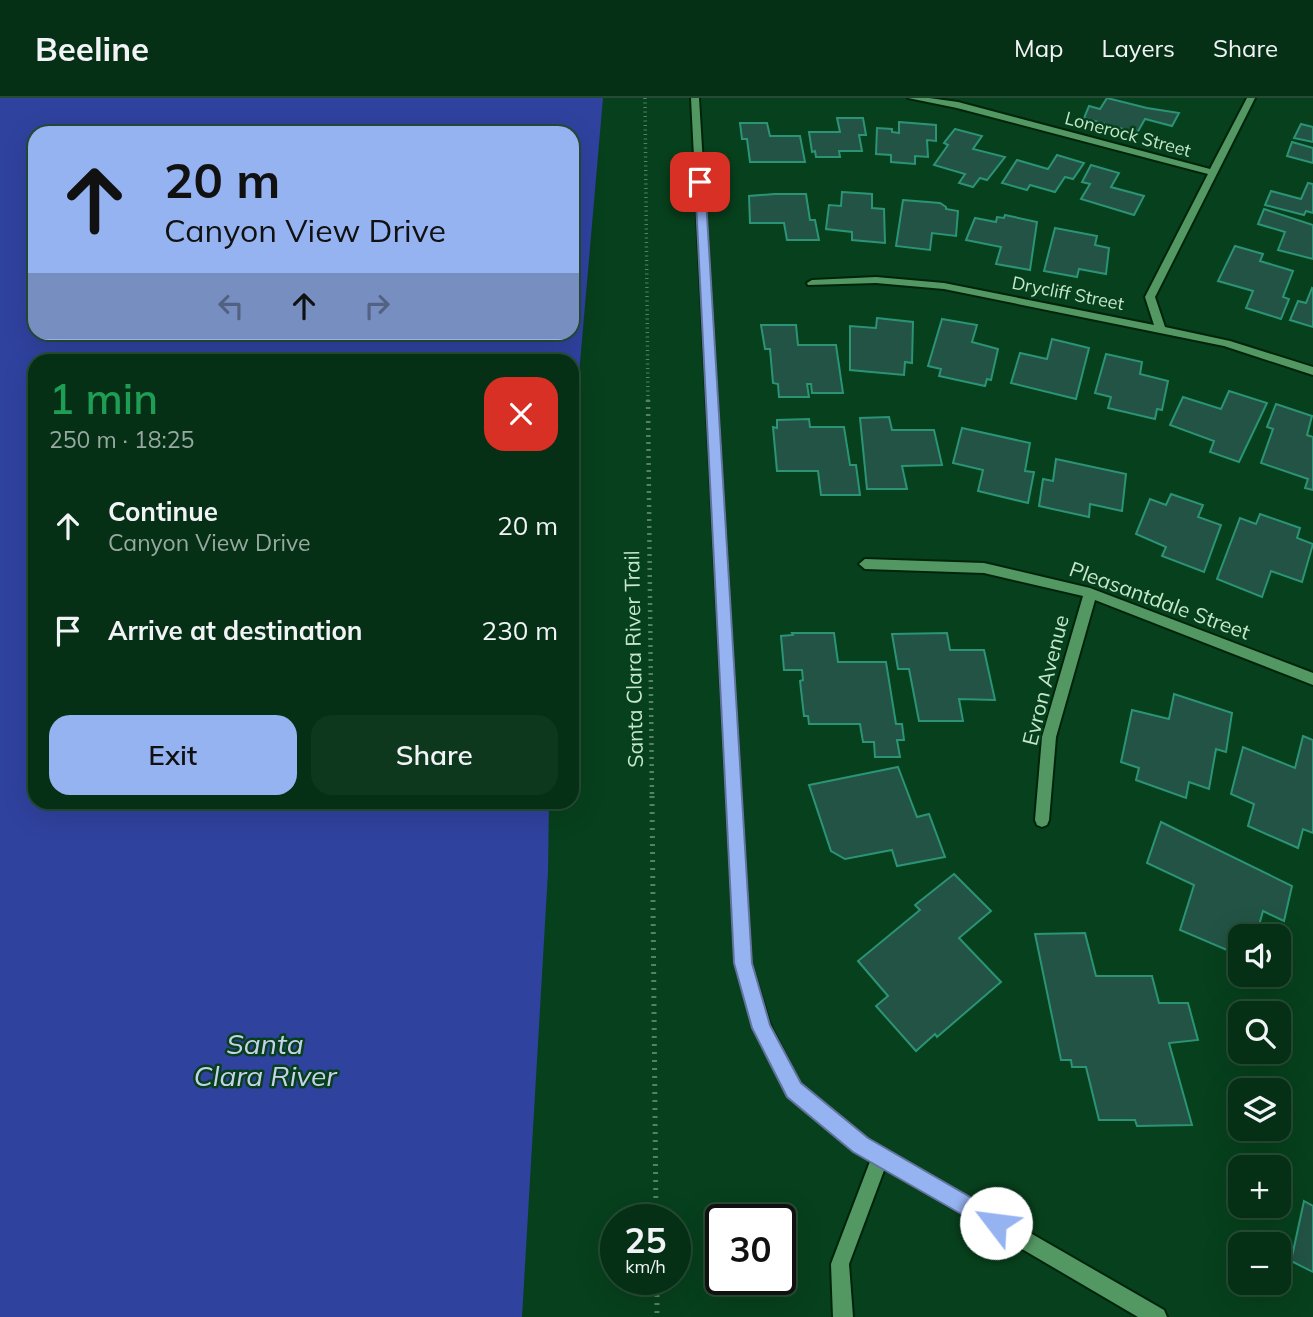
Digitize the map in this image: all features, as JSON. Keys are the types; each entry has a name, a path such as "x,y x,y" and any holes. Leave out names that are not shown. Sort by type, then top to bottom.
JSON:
{"street":[{"path":"695,98 743,963 762,1028 794,1090 861,1145 1157,1317"},
{"name":"Lonerock Street","path":"912,98 958,105 1213,173"},
{"path":"1160,328 1150,297 1251,98"},
{"name":"Drycliff Street","path":"812,282 876,280 944,286 1226,343 1313,371"},
{"name":"Pleasantdale Street","path":"865,564 984,568 1090,593 1313,679"},
{"name":"Evron Avenue","path":"1042,820 1049,737 1090,593"},
{"path":"843,1317 840,1264 880,1157"}],"path":[{"name":"Santa Clara River Trail","path":"645,98 656,1204"},
{"path":"657,1295 657,1317"}],"water":[{"name":"Santa Clara River","path":"0,98 603,98 579,374 579,354 28,354 28,809 549,809 548,872 522,1317 0,1317"}],"building":[{"path":"1107,98 1179,113 1172,126 1145,119 1137,133 1084,118 1089,106 1100,109"},
{"path":"837,118 863,118 866,135 859,135 862,151 839,151 840,157 816,157 815,151 812,152 809,132 840,132"},
{"path":"899,122 936,125 936,141 927,140 928,157 915,156 915,164 891,162 891,155 876,154 877,128 892,129 892,132 899,133"},
{"path":"740,123 767,123 770,136 800,136 805,162 750,162 747,139 742,139"},
{"path":"1301,124 1313,127 1313,142 1294,138"},
{"path":"955,129 982,136 973,149 1005,157 987,180 980,178 973,187 959,183 965,174 934,165 948,145 944,143"},
{"path":"1292,142 1313,148 1313,163 1287,156"},
{"path":"1057,155 1084,163 1073,179 1065,177 1055,192 1030,185 1027,190 1002,183 1017,160 1048,169"},
{"path":"1091,165 1119,173 1111,187 1144,196 1134,215 1081,199 1090,184 1082,182"},
{"path":"1308,183 1313,184 1313,213 1306,211 1304,215 1265,205 1271,191 1301,199"},
{"path":"842,192 872,194 872,208 884,209 885,243 852,240 852,232 826,229 829,205 841,206"},
{"path":"806,194 810,220 815,220 819,240 787,240 784,223 750,223 749,196"},
{"path":"903,200 940,203 946,209 958,211 956,236 932,233 930,250 896,246"},
{"path":"1264,209 1313,225 1313,259 1278,250 1285,232 1258,224"},
{"path":"1005,215 1037,222 1030,270 996,264 1001,247 966,240 975,218 996,222 997,217 1004,218"},
{"path":"1055,228 1097,236 1095,245 1109,248 1106,274 1079,269 1077,277 1044,271"},
{"path":"1235,246 1263,254 1260,261 1293,271 1283,297 1289,299 1281,319 1246,308 1253,291 1218,281"},
{"path":"1312,288 1313,327 1290,320 1298,301 1306,303"},
{"path":"877,318 913,322 912,363 905,362 904,375 850,370 850,326 876,328"},
{"path":"942,319 977,325 972,342 998,349 991,380 987,379 985,386 939,376 941,369 928,366"},
{"path":"761,325 796,325 798,345 836,345 843,393 812,393 811,384 807,384 809,397 779,397 778,384 773,383 770,349 765,349"},
{"path":"1052,339 1089,348 1076,399 1011,383 1020,353 1047,359"},
{"path":"1106,354 1142,362 1140,374 1168,381 1162,410 1157,409 1155,419 1108,408 1111,397 1095,393"},
{"path":"1229,391 1267,403 1239,462 1210,452 1214,441 1170,425 1183,397 1221,409"},
{"path":"1276,404 1312,416 1307,435 1313,437 1313,490 1305,488 1308,479 1261,463 1273,429 1267,427"},
{"path":"889,417 892,430 934,430 942,465 902,466 907,489 867,489 860,418"},
{"path":"809,419 810,427 844,427 850,465 856,465 860,495 821,495 818,471 777,471 773,427 777,428 777,420"},
{"path":"962,428 1030,443 1025,471 1034,472 1028,503 978,491 983,470 953,463"},
{"path":"1056,459 1126,474 1122,511 1090,504 1089,517 1039,506 1043,479 1053,481"},
{"path":"1171,494 1203,505 1198,517 1221,525 1204,572 1162,556 1166,547 1136,534 1150,499 1166,505"},
{"path":"1260,514 1300,528 1297,538 1313,544 1302,582 1271,571 1262,597 1217,579 1240,518 1256,524"},
{"path":"792,633 834,633 838,662 886,662 896,724 902,724 904,740 897,740 900,757 875,757 874,742 863,742 860,724 809,724 808,716 804,716 800,681 803,680 802,670 784,670 781,636 793,635"},
{"path":"947,633 950,650 984,650 995,700 959,699 963,721 919,721 909,669 898,669 892,634"},
{"path":"1174,694 1232,713 1226,752 1216,749 1209,789 1189,782 1186,798 1136,780 1139,768 1121,762 1132,710 1169,719"},
{"path":"1303,736 1313,740 1313,833 1303,829 1298,848 1248,826 1254,804 1231,794 1243,747 1295,768"},
{"path":"898,767 917,817 929,814 945,857 897,866 892,850 845,859 831,851 809,785"},
{"path":"1161,822 1292,886 1284,921 1263,911 1259,924 1228,924 1228,950 1180,930 1194,885 1147,863"},
{"path":"954,874 991,911 959,938 1001,982 937,1037 935,1034 916,1051 876,1006 888,996 858,961 920,910 915,905"},
{"path":"1085,933 1096,976 1152,976 1159,1003 1188,1003 1198,1040 1169,1043 1192,1125 1137,1126 1135,1120 1099,1120 1086,1067 1072,1067 1071,1060 1061,1060 1035,934"},
{"path":"1304,1201 1313,1206 1313,1272 1291,1261"}],"route":[{"path":"700,182 743,963 755,1007 762,1028 794,1090 861,1145 996,1223"}]}
